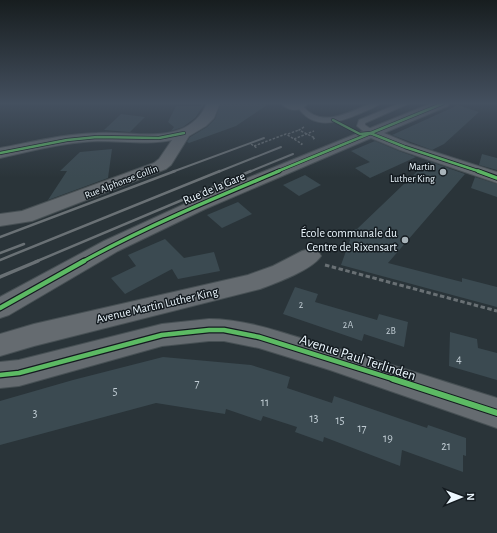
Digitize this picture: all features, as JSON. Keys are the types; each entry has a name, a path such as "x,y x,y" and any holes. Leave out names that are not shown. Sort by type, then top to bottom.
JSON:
{"street":[{"name":"Rue Alphonse Collin","path":"0,220 25,217 155,169 165,162 184,133 193,128"},
{"name":"Rue de la Gare","path":"0,308 111,246 198,206 383,128"},
{"path":"0,153 67,140 98,137 158,138 184,133"},
{"path":"371,133 405,147 497,178"},
{"name":"Avenue Martin Luther King","path":"0,345 34,335 252,283 282,272 307,258"},
{"name":"Avenue Paul Terlinden","path":"0,375 19,373 162,335 209,330 224,330 259,337 330,358 497,413"}],"lane":[{"path":"364,128 371,133"}],"path":[{"path":"286,131 292,134 288,134 298,130 303,128"},
{"path":"294,139 321,128"},
{"path":"298,130 315,138 310,140"},
{"path":"254,146 286,134 302,144 295,146"},
{"path":"251,144 257,148"},
{"path":"307,258 497,311"}],"building":[{"path":"106,128 134,128 130,132 104,130"},
{"path":"173,128 180,128 171,131"},
{"path":"206,128 231,128 189,143 187,142 190,137"},
{"path":"408,128 462,128 444,144 432,150 392,135"},
{"path":"375,141 416,157 370,178 355,168 370,162 351,151"},
{"path":"112,149 108,178 48,200 67,171 60,171 80,152"},
{"path":"482,154 497,158 497,170 479,165"},
{"path":"428,161 465,174 388,263 462,282 462,278 497,287 497,307 341,265 350,240 345,232 357,229"},
{"path":"305,175 321,185 299,196 283,185"},
{"path":"475,177 497,184 497,197 471,188"},
{"path":"238,202 252,214 222,228 207,215"},
{"path":"165,239 184,258 214,252 220,271 178,279 172,269 125,294 111,278 136,266 128,255"},
{"path":"295,287 318,294 315,302 377,320 379,314 408,322 404,347 364,334 362,341 283,314"},
{"path":"450,332 477,339 478,348 497,353 497,380 449,366"},
{"path":"163,357 251,365 290,377 287,388 332,403 334,396 427,428 428,425 466,438 466,456 463,455 463,472 402,450 400,466 324,437 323,442 295,432 297,427 263,416 261,421 226,409 225,414 156,403 0,445 0,401 73,380"}],"railway":[{"path":"172,172 264,138"},
{"path":"218,172 281,147"},
{"path":"249,172 293,154"},
{"path":"0,237 175,171"},
{"path":"0,260 220,171"},
{"path":"35,262 251,171"},
{"path":"0,253 24,244"},
{"path":"0,277 38,261"}],"cycle path":[{"path":"348,128 360,134 370,133 405,147 497,178"},
{"path":"0,308 111,246 198,205 384,128"},
{"path":"0,153 67,140 97,137 159,138 184,133"},
{"path":"0,375 19,373 162,335 209,330 224,330 259,337 330,358 497,413"}],"place":[{"name":"Martin Luther King","path":"443,172"},
{"name":"École communale du Centre de Rixensart","path":"405,240"}]}
